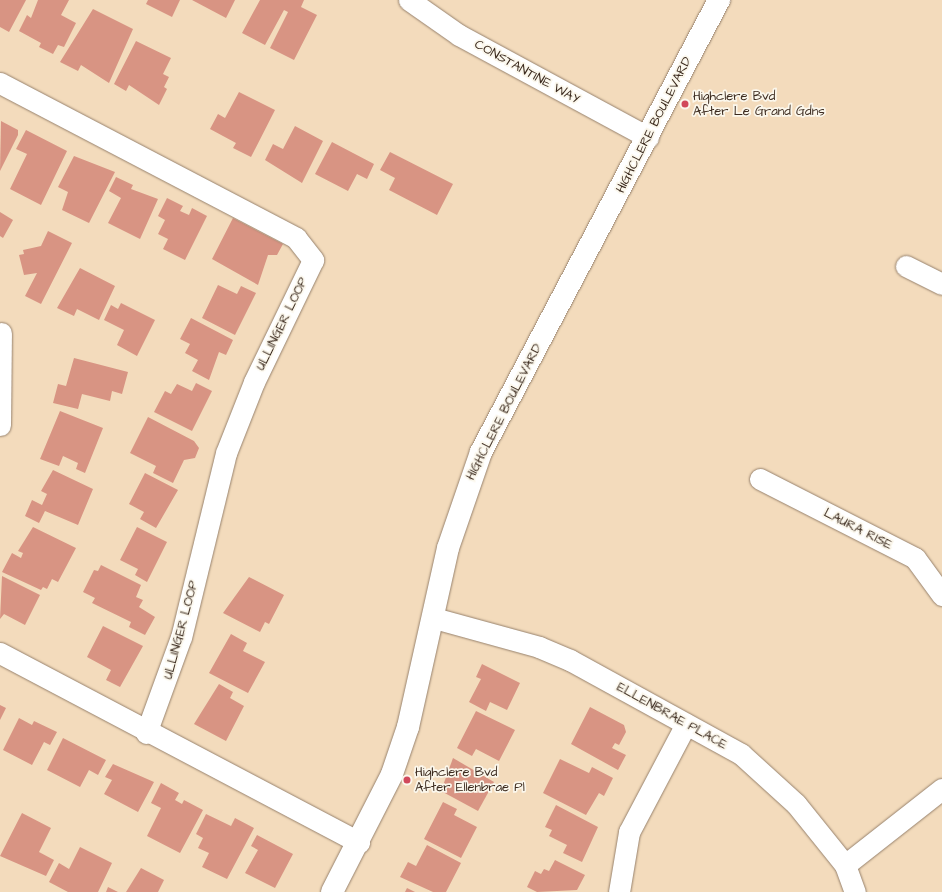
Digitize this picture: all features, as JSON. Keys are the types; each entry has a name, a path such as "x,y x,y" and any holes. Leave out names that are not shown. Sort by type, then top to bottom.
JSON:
{"street":[{"name":"CONSTANTINE WAY","path":"409,0 459,35 648,137"},
{"name":"HIGHCLERE BOULEVARD","path":"332,892 359,842 392,774 408,726 459,509 481,452 719,0"},
{"name":"ULLINGER LOOP","path":"0,83 296,238 313,260 254,382 226,453 181,637 146,733"},
{"path":"906,266 942,284"},
{"path":"0,425 1,333"},
{"name":"LAURA RISE","path":"760,479 915,558 942,594"},
{"name":"ELLENBRAE PLACE","path":"434,618 564,657 741,754 796,804 845,865 855,892"},
{"path":"0,653 146,733 359,842"},
{"path":"620,892 629,832 686,724"},
{"path":"845,865 942,789"}],"building":[{"path":"0,0 26,0 9,32 0,27"},
{"path":"38,0 69,0 61,15 76,23 64,47 58,45 53,54 39,47 41,43 19,31 27,15 31,18"},
{"path":"148,0 180,0 172,17 146,4"},
{"path":"192,0 235,0 226,18"},
{"path":"260,0 304,0 301,7 317,15 294,60 270,48 288,12 284,10 265,45 242,33"},
{"path":"93,9 133,29 109,83 81,65 78,71 60,62"},
{"path":"136,41 171,58 163,74 169,77 164,87 167,89 159,105 129,85 126,91 114,84"},
{"path":"239,92 275,110 251,157 233,148 236,143 210,129 218,114 225,118"},
{"path":"1,121 18,130 18,135 0,171"},
{"path":"295,126 323,141 302,183 265,160 273,144 283,149"},
{"path":"26,130 67,151 41,205 10,189 27,154 16,149"},
{"path":"332,142 374,164 367,179 357,174 348,191 315,174"},
{"path":"390,152 453,184 437,215 389,190 395,178 380,170"},
{"path":"74,156 115,172 89,223 62,210 68,192 58,187"},
{"path":"116,177 133,185 131,189 158,199 140,239 108,223 121,198 109,191"},
{"path":"167,198 183,206 180,211 189,215 192,208 207,216 185,260 163,249 168,239 158,234 165,220 158,216"},
{"path":"0,212 13,220 3,238 0,236"},
{"path":"233,218 283,244 277,255 268,255 258,285 212,259"},
{"path":"48,231 72,243 41,304 25,296 37,273 24,275 19,255 24,254 23,250 41,246"},
{"path":"80,268 115,286 99,320 77,309 74,316 57,308"},
{"path":"218,285 237,294 241,286 256,293 235,335 202,318"},
{"path":"121,303 155,320 137,356 117,345 124,330 104,320 111,305 118,309"},
{"path":"191,318 233,340 226,355 219,352 209,380 192,371 198,360 185,353 190,344 180,339"},
{"path":"74,358 128,372 122,394 112,391 110,401 82,394 78,409 53,403 58,384 66,386"},
{"path":"196,383 212,391 192,431 154,412 165,391 171,394 177,384 192,391"},
{"path":"60,411 103,428 85,473 76,469 78,463 63,456 59,466 40,459"},
{"path":"148,417 194,441 199,448 195,458 184,460 173,483 153,473 156,466 130,453"},
{"path":"53,470 93,489 78,525 45,511 39,523 25,516 32,500 42,505 47,494 41,491"},
{"path":"145,473 178,490 156,528 140,519 144,512 129,504"},
{"path":"33,527 76,548 58,582 52,579 47,589 43,587 41,590 2,572 12,553 21,558 23,553 18,551"},
{"path":"137,527 167,542 147,582 135,575 138,569 120,560"},
{"path":"101,565 141,585 136,597 143,600 139,607 155,617 145,635 129,627 131,622 92,603 95,598 83,592 94,570 98,571"},
{"path":"2,576 40,595 25,625 4,614 0,619"},
{"path":"249,577 284,595 269,624 265,622 260,632 223,613"},
{"path":"103,626 143,646 120,687 106,680 111,670 87,657"},
{"path":"231,634 247,643 243,651 265,662 248,693 209,673"},
{"path":"482,664 520,683 507,710 490,702 486,711 469,702 481,679 476,677"},
{"path":"219,684 233,692 230,698 244,706 226,741 194,724"},
{"path":"0,705 6,708 0,720"},
{"path":"590,707 624,725 626,732 619,745 615,743 612,748 626,755 618,770 571,744"},
{"path":"476,711 515,730 499,761 476,749 472,756 457,748"},
{"path":"19,718 32,725 34,721 57,732 50,745 44,742 32,765 3,750"},
{"path":"63,738 106,760 98,775 89,770 80,787 47,770"},
{"path":"453,758 494,782 478,811 441,791"},
{"path":"560,759 589,773 592,767 613,778 604,796 599,793 586,815 543,793"},
{"path":"113,764 154,782 138,812 104,794 112,780 105,777"},
{"path":"161,783 179,793 175,800 182,804 184,800 203,810 180,853 147,836 161,808 151,803"},
{"path":"443,802 457,809 454,815 477,827 461,858 424,839"},
{"path":"556,805 598,827 582,862 563,853 567,845 549,836 552,830 545,827"},
{"path":"22,813 51,828 39,852 54,860 46,876 0,856"},
{"path":"206,814 231,826 235,818 254,828 227,879 202,867 209,853 198,848 203,838 196,834"},
{"path":"257,835 293,854 275,888 245,873 258,850 251,846"},
{"path":"427,845 461,863 446,892 433,892 400,877 408,862 416,866"},
{"path":"80,847 112,863 98,892 68,892 49,882 59,863 69,869"},
{"path":"555,860 585,875 577,890 537,892 527,887 535,871 541,874 544,869 549,871"},
{"path":"141,868 164,880 158,892 126,892"},
{"path":"108,887 118,892 106,892"},
{"path":"407,888 415,892 405,892"}],"place":[{"name":"Highclere Bvd After Le Grand Gdns","path":"685,104"},
{"name":"Highclere Bvd After Ellenbrae Pl","path":"407,780"}]}
